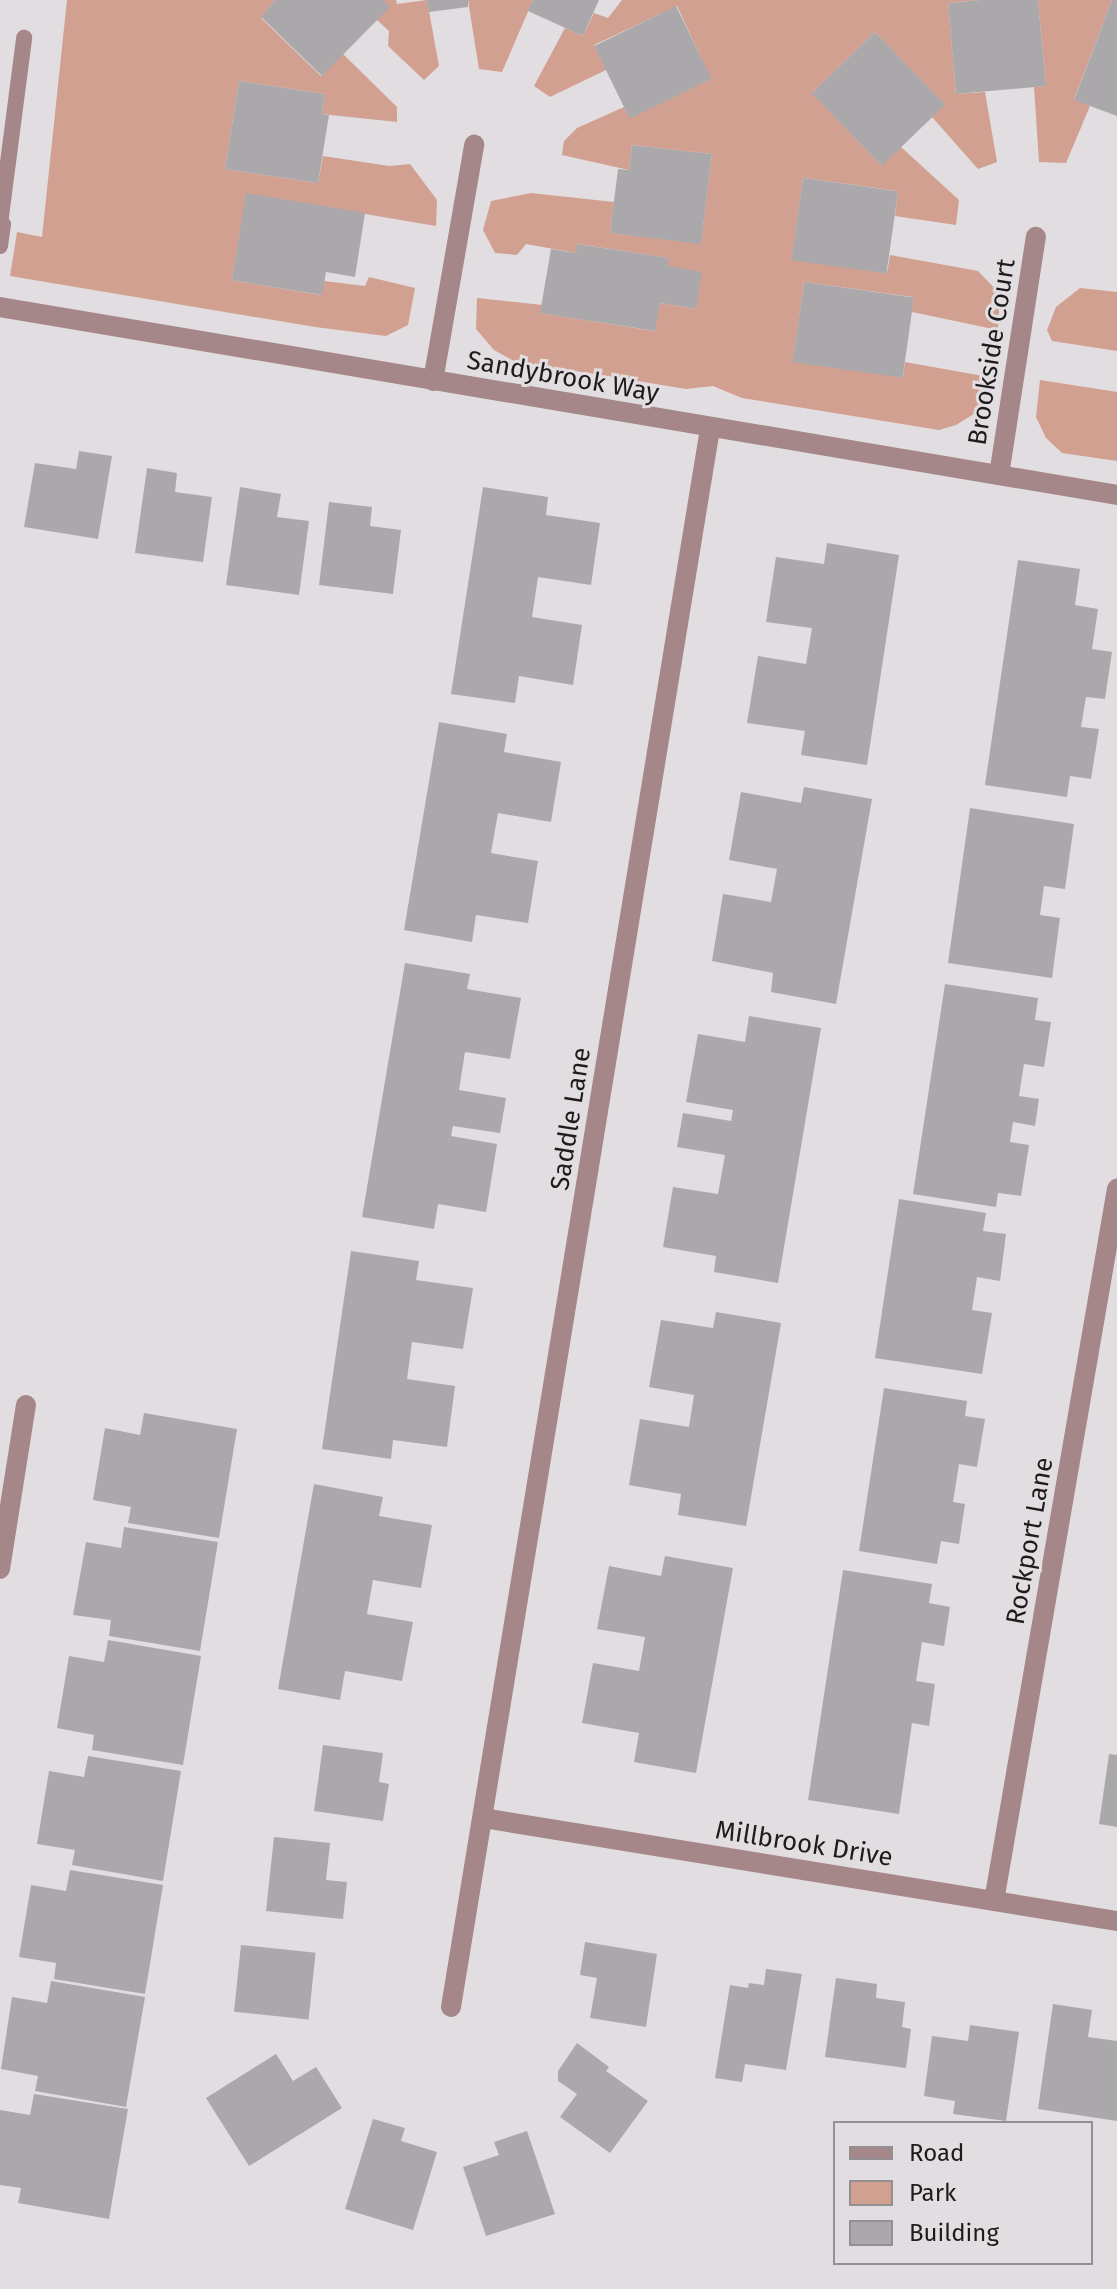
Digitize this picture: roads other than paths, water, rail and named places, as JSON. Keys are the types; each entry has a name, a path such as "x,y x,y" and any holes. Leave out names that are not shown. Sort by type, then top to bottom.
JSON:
{"street":[{"path":"433,381 474,145"},
{"name":"Brookside Court","path":"999,475 1036,237"},
{"name":"Sandybrook Way","path":"0,307 710,429 1117,495"},
{"name":"Saddle Lane","path":"451,2007 710,429"},
{"name":"Rockport Lane","path":"994,1901 1117,1189"},
{"path":"0,1569 26,1405"},
{"name":"Millbrook Drive","path":"483,1818 1117,1921"}],"lane":[{"path":"0,246 24,38"}]}
